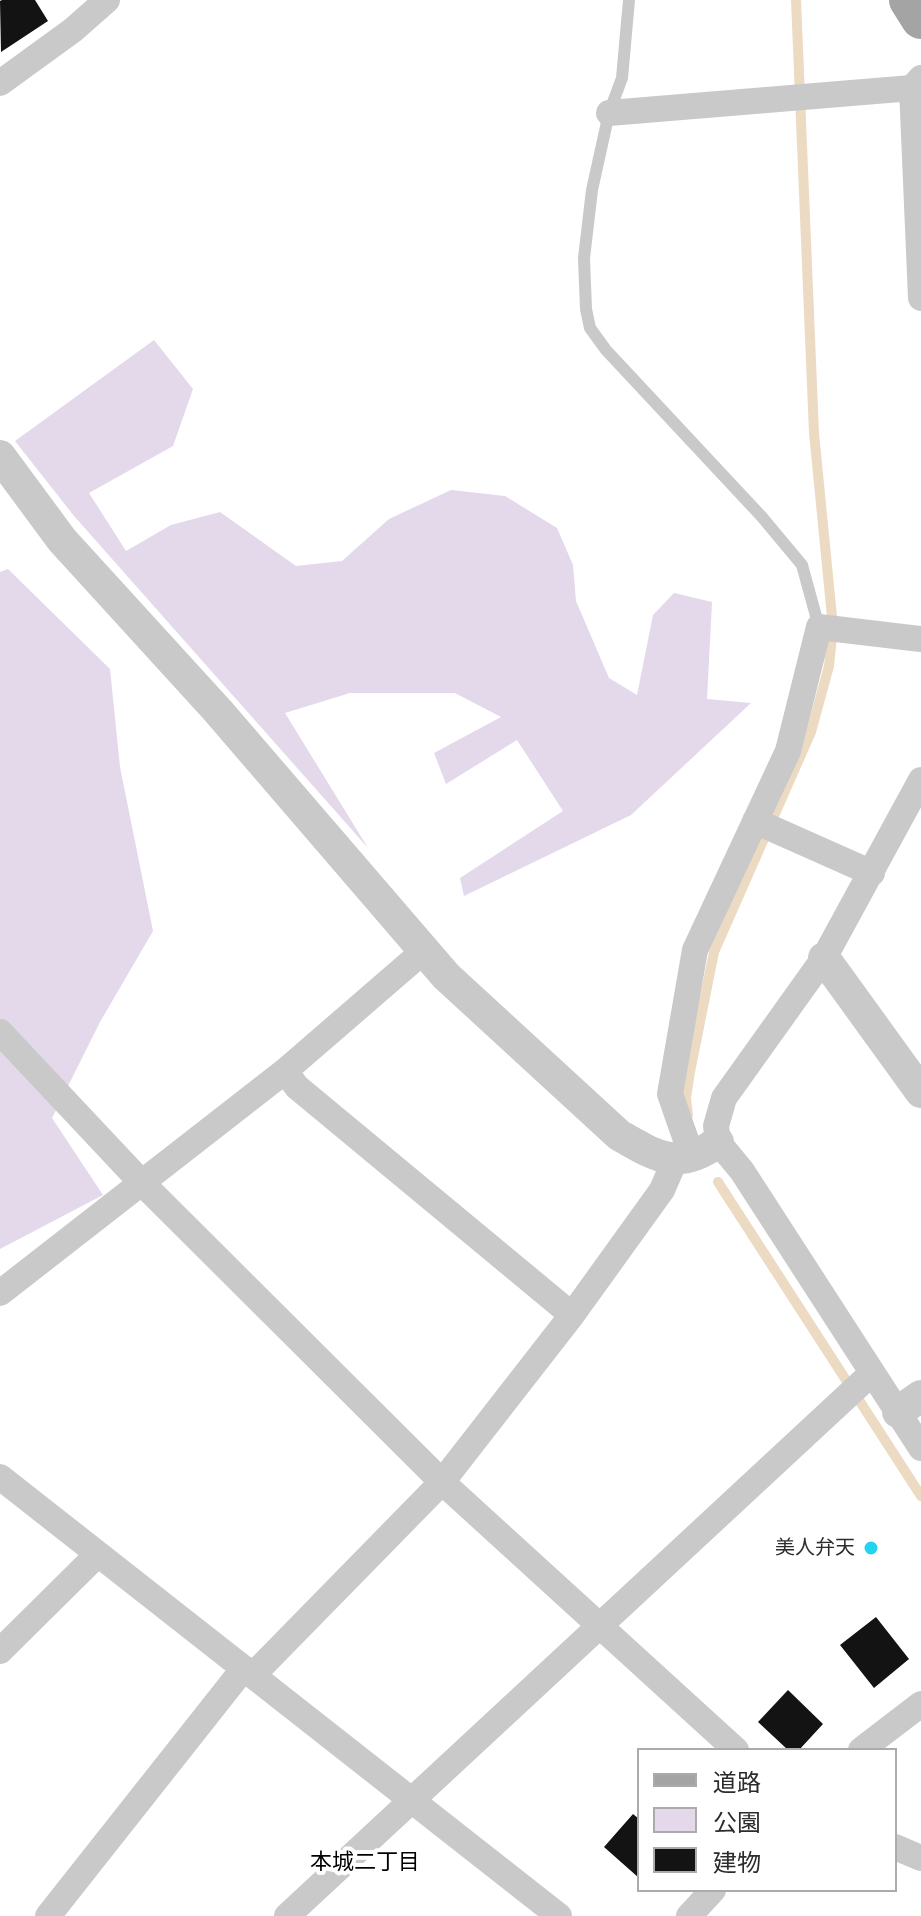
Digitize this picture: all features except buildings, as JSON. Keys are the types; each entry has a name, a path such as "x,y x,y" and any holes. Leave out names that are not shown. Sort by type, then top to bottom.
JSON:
{"main road":[{"path":"909,0 921,19"}],"street":[{"path":"0,83 73,30 107,0"},
{"path":"609,113 917,83 921,298"},
{"path":"0,456 62,540 218,711 426,949 446,976 619,1135 649,1152 695,1153 742,1171 872,1373 910,1404 921,1448"},
{"path":"695,1153 670,1094 695,950 788,751 819,627 921,639"},
{"path":"48,1916 248,1672 442,1482 572,1315 662,1190 716,1126 724,1098 824,958 921,780"},
{"path":"755,821 872,873"},
{"path":"0,1293 285,1071 426,949"},
{"path":"824,958 921,1092"},
{"path":"0,1032 142,1183 442,1482 734,1748"},
{"path":"285,1071 309,1097 572,1315"},
{"path":"287,1916 872,1373"},
{"path":"0,1477 559,1916"},
{"path":"0,1651 98,1554"},
{"path":"864,1748 921,1704"},
{"path":"897,1848 921,1858"},
{"path":"689,1916 711,1892"}],"lane":[{"path":"629,0 622,78 609,113 592,190 584,258 590,328 606,350 762,517 802,565 819,627"}],"green space":[{"path":"154,340 193,389 173,446 89,493 126,551 171,525 220,512 296,566 342,561 389,519 451,490 505,496 557,528 573,565 576,601 609,678 637,695 653,615 674,593 712,602 707,699 751,703 631,815 464,896 460,878 563,811 517,740 446,784 434,753 501,717 455,693 350,693 285,713 368,848 74,516 15,441"},
{"path":"8,569 110,669 120,767 153,931 100,1022 52,1118 103,1195 0,1249 0,572"}],"waterway":[{"path":"688,1115 686,1098 690,1072 714,952 811,732 829,666 833,627 814,433 796,0"},
{"path":"718,1182 921,1496"}],"place":[{"name":"美人弁天","path":"871,1548"}],"district":[{"name":"本城二丁目","path":"365,1863"}]}
